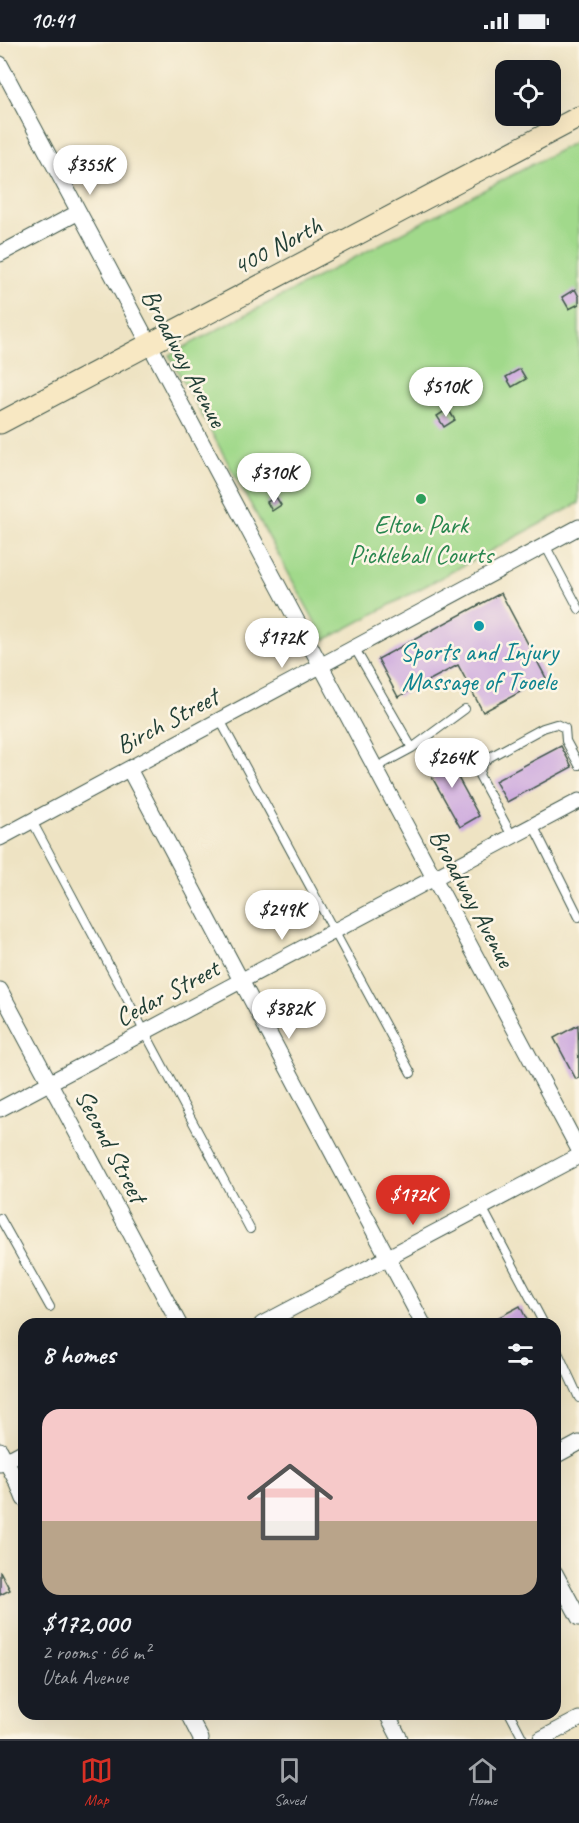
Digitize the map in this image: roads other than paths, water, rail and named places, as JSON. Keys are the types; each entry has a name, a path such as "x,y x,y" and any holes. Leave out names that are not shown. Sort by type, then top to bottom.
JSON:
{"street":[{"name":"Broadway Avenue","path":"0,64 579,1150"},
{"name":"400 North","path":"0,423 579,117"},
{"path":"0,254 80,212"},
{"name":"Birch Street","path":"0,838 579,527"},
{"path":"129,769 420,1318"},
{"name":"Cedar Street","path":"0,1109 579,801"},
{"name":"Second Street","path":"0,990 176,1318"},
{"path":"273,1318 579,1156"},
{"path":"561,1453 579,1443"},
{"path":"18,1453 2,1458 18,1488"},
{"path":"561,1584 579,1618"},
{"path":"541,1739 579,1719"},
{"path":"191,1720 201,1739"},
{"path":"390,1720 400,1739"}],"lane":[{"path":"545,545 579,609"},
{"path":"354,647 412,748"},
{"path":"375,768 412,748 465,709"},
{"path":"220,720 411,1073"},
{"path":"512,836 479,775 482,765 488,758 543,728 556,724 565,728 566,741 579,765"},
{"path":"32,821 250,1229"},
{"path":"533,825 579,917"},
{"path":"482,1207 541,1318"},
{"path":"0,1218 50,1307"},
{"path":"561,1359 579,1398"},
{"path":"513,1720 523,1739"}],"place":[{"name":"Elton Park Pickleball Courts","path":"421,499"},
{"name":"Sports and Injury Massage of Tooele","path":"479,626"}]}
